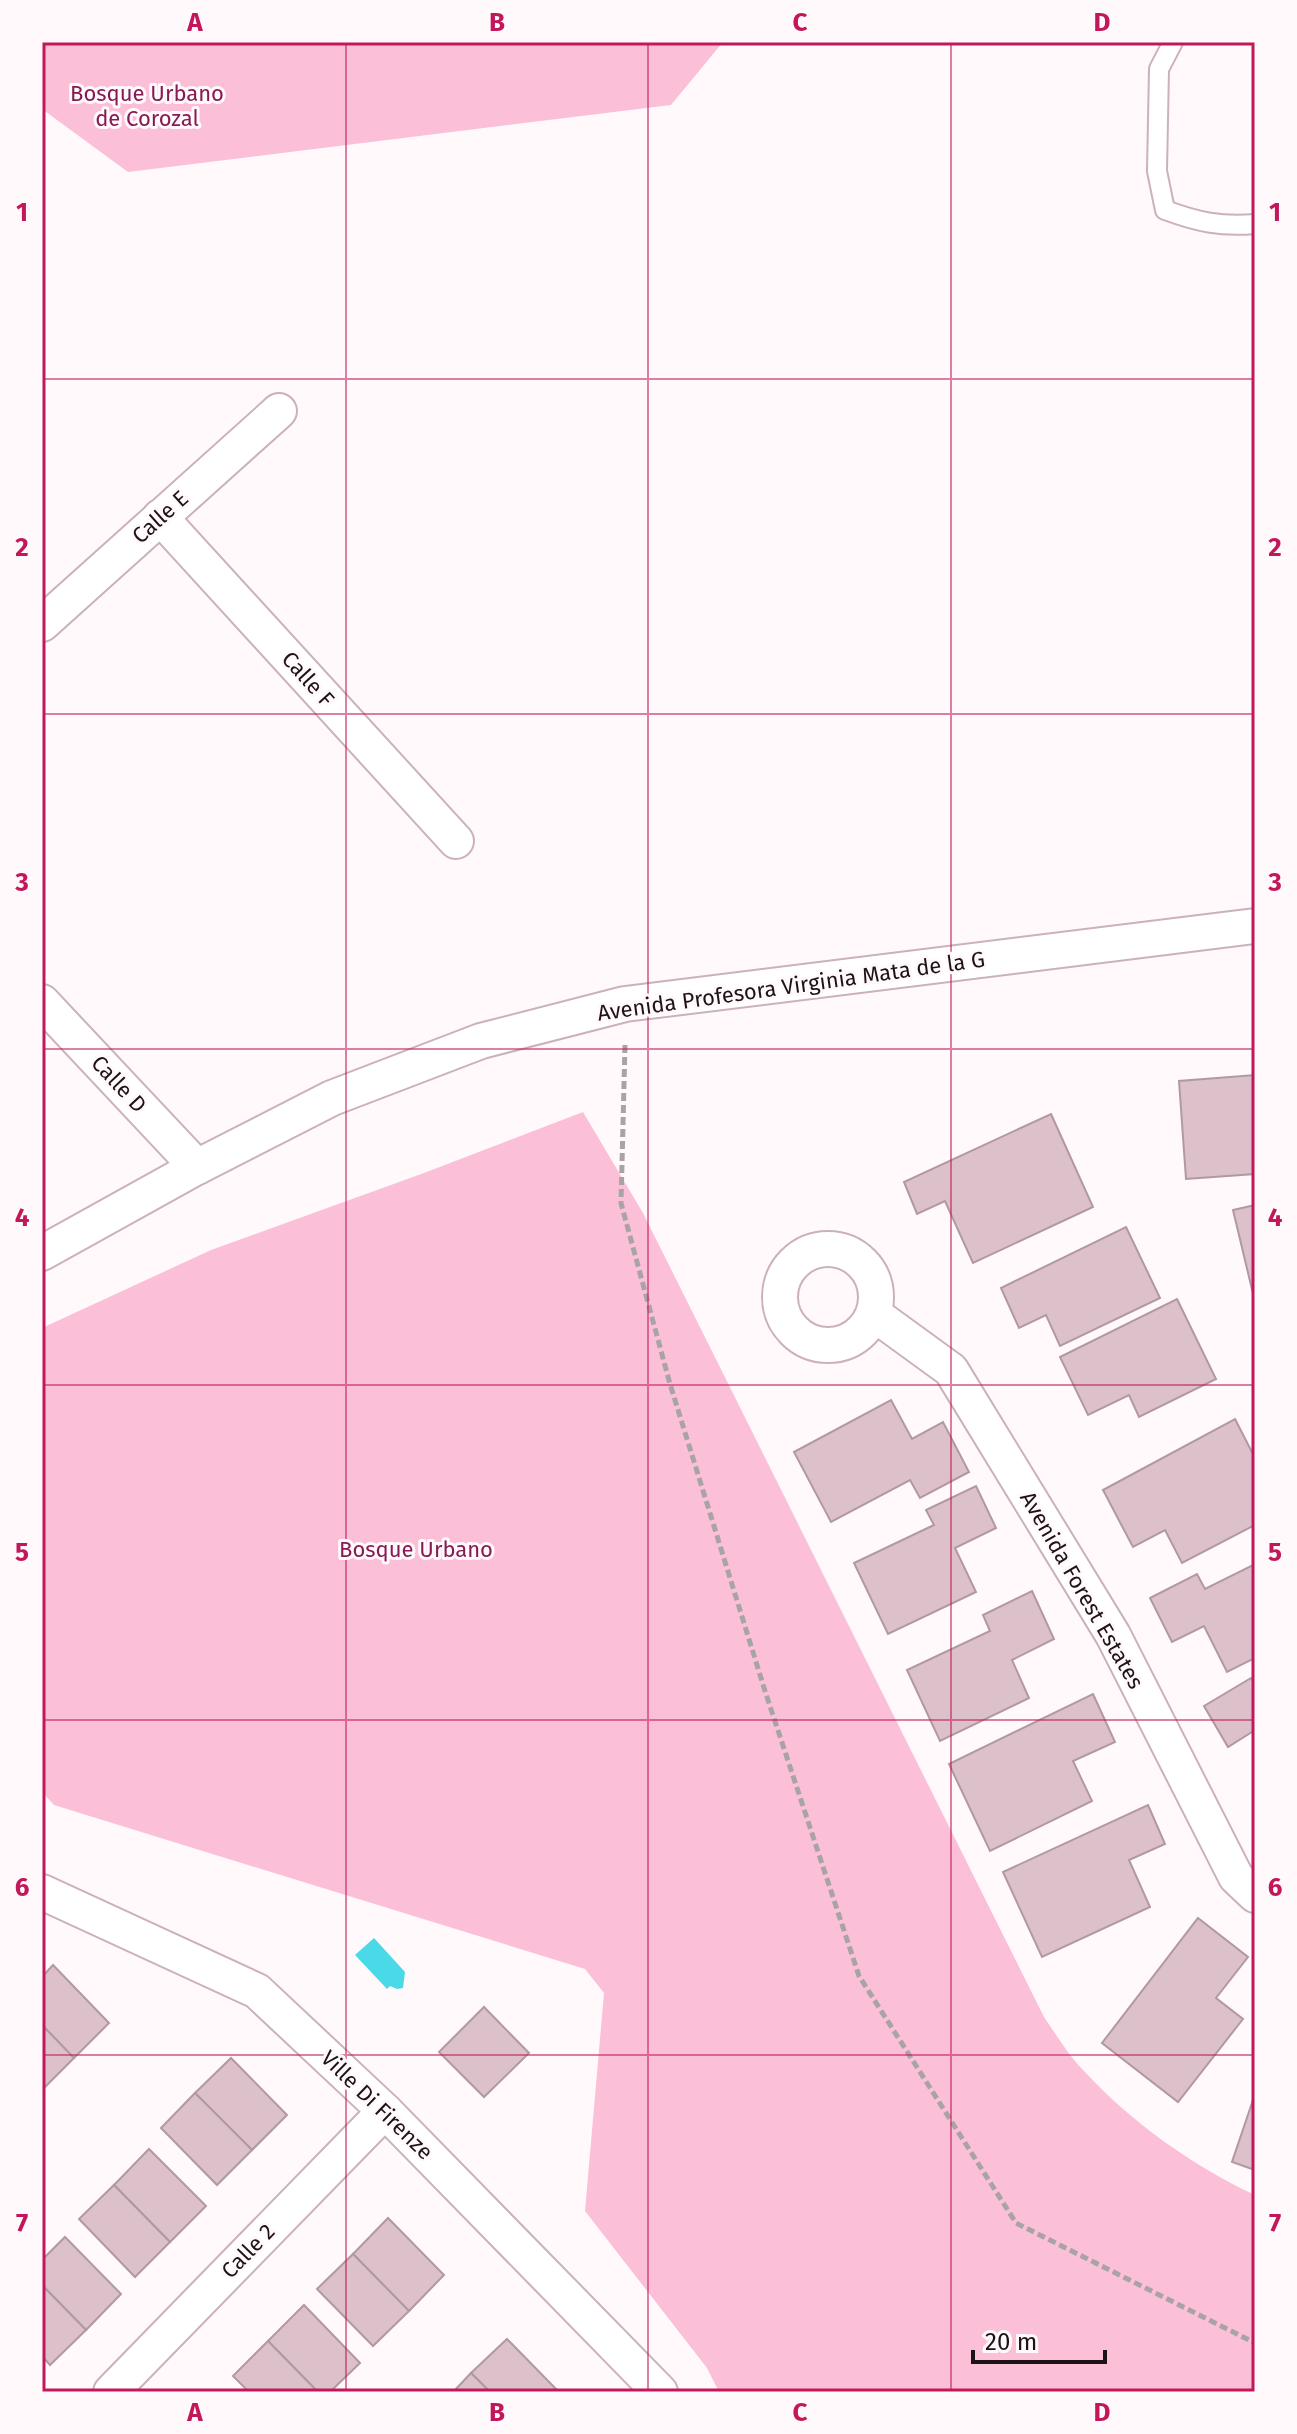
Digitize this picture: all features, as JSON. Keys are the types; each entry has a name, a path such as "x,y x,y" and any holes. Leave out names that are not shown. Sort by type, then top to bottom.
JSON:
{"street":[{"name":"Calle E","path":"42,624 279,411"},
{"name":"Calle F","path":"160,517 456,841"},
{"name":"Avenida Profesora Virginia Mata de la G","path":"42,1253 197,1167 347,1092 481,1041 625,1004 1255,926"},
{"name":"Calle D","path":"42,1002 197,1167"},
{"name":"Avenida Forest Estates","path":"874,1314 951,1370 1113,1635 1236,1877 1255,1895"},
{"name":"Ville Di Firenze","path":"42,1892 257,1991 385,2111 660,2392"},
{"name":"Calle 2","path":"111,2392 385,2111"}],"lane":[{"path":"1173,42 1159,69 1157,171 1165,210 1195,221 1229,226 1255,224"}],"path":[{"path":"625,1004 621,1203 684,1428 765,1691 859,1976 1016,2223 1255,2343"}],"green space":[{"name":"Bosque Urbano de Corozal","path":"42,42 723,42 671,105 128,172 42,109"},
{"name":"Bosque Urbano","path":"583,1112 643,1213 1044,2017 1079,2066 1122,2108 1186,2157 1255,2195 1255,2392 719,2392 707,2368 585,2211 604,1993 585,1969 54,1805 42,1792 42,1328 211,1250"}],"water":[{"path":"374,1938 405,1972 403,1988 390,1986 387,1989 355,1955"}],"building":[{"path":"1255,1075 1255,1174 1186,1179 1179,1081"},
{"path":"1051,1114 1093,1207 973,1263 945,1201 917,1214 904,1182"},
{"path":"1255,1205 1255,1302 1233,1210"},
{"path":"1126,1227 1160,1298 1060,1346 1046,1315 1019,1328 1001,1288"},
{"path":"1177,1299 1216,1379 1139,1417 1129,1395 1088,1415 1060,1357"},
{"path":"891,1400 912,1439 943,1422 969,1472 920,1498 910,1480 831,1522 794,1452"},
{"path":"1235,1419 1255,1458 1255,1525 1182,1563 1165,1530 1133,1547 1103,1490"},
{"path":"976,1486 996,1528 955,1548 976,1592 888,1634 854,1563 934,1525 926,1510"},
{"path":"1255,1564 1255,1658 1227,1672 1204,1626 1172,1642 1150,1598 1197,1574 1205,1589"},
{"path":"1032,1591 1054,1639 1012,1660 1029,1698 940,1741 907,1670 990,1631 983,1615"},
{"path":"1251,1678 1255,1684 1255,1730 1228,1747 1204,1706"},
{"path":"1093,1694 1115,1742 1073,1761 1092,1801 990,1851 949,1764"},
{"path":"1148,1805 1165,1844 1129,1860 1150,1907 1042,1957 1003,1872"},
{"path":"1198,1918 1248,1957 1216,1998 1243,2019 1178,2102 1102,2043"},
{"path":"53,1965 109,2023 74,2058 42,2025 42,1977"},
{"path":"484,2007 529,2053 484,2097 439,2052"},
{"path":"42,2025 74,2058 42,2090"},
{"path":"231,2058 287,2115 252,2150 195,2093"},
{"path":"195,2093 252,2150 217,2185 161,2128"},
{"path":"1255,2094 1255,2170 1232,2162"},
{"path":"149,2149 206,2206 170,2242 114,2185"},
{"path":"114,2185 170,2242 135,2277 79,2219"},
{"path":"388,2218 444,2275 409,2311 353,2254"},
{"path":"65,2237 121,2294 86,2330 42,2285 42,2260"},
{"path":"353,2254 409,2311 373,2346 317,2289"},
{"path":"42,2285 86,2330 50,2365 42,2356"},
{"path":"304,2305 360,2363 330,2392 318,2392 268,2341"},
{"path":"507,2339 559,2392 490,2392 471,2373"},
{"path":"268,2341 318,2392 249,2392 233,2376"},
{"path":"471,2373 490,2392 453,2392"}]}
